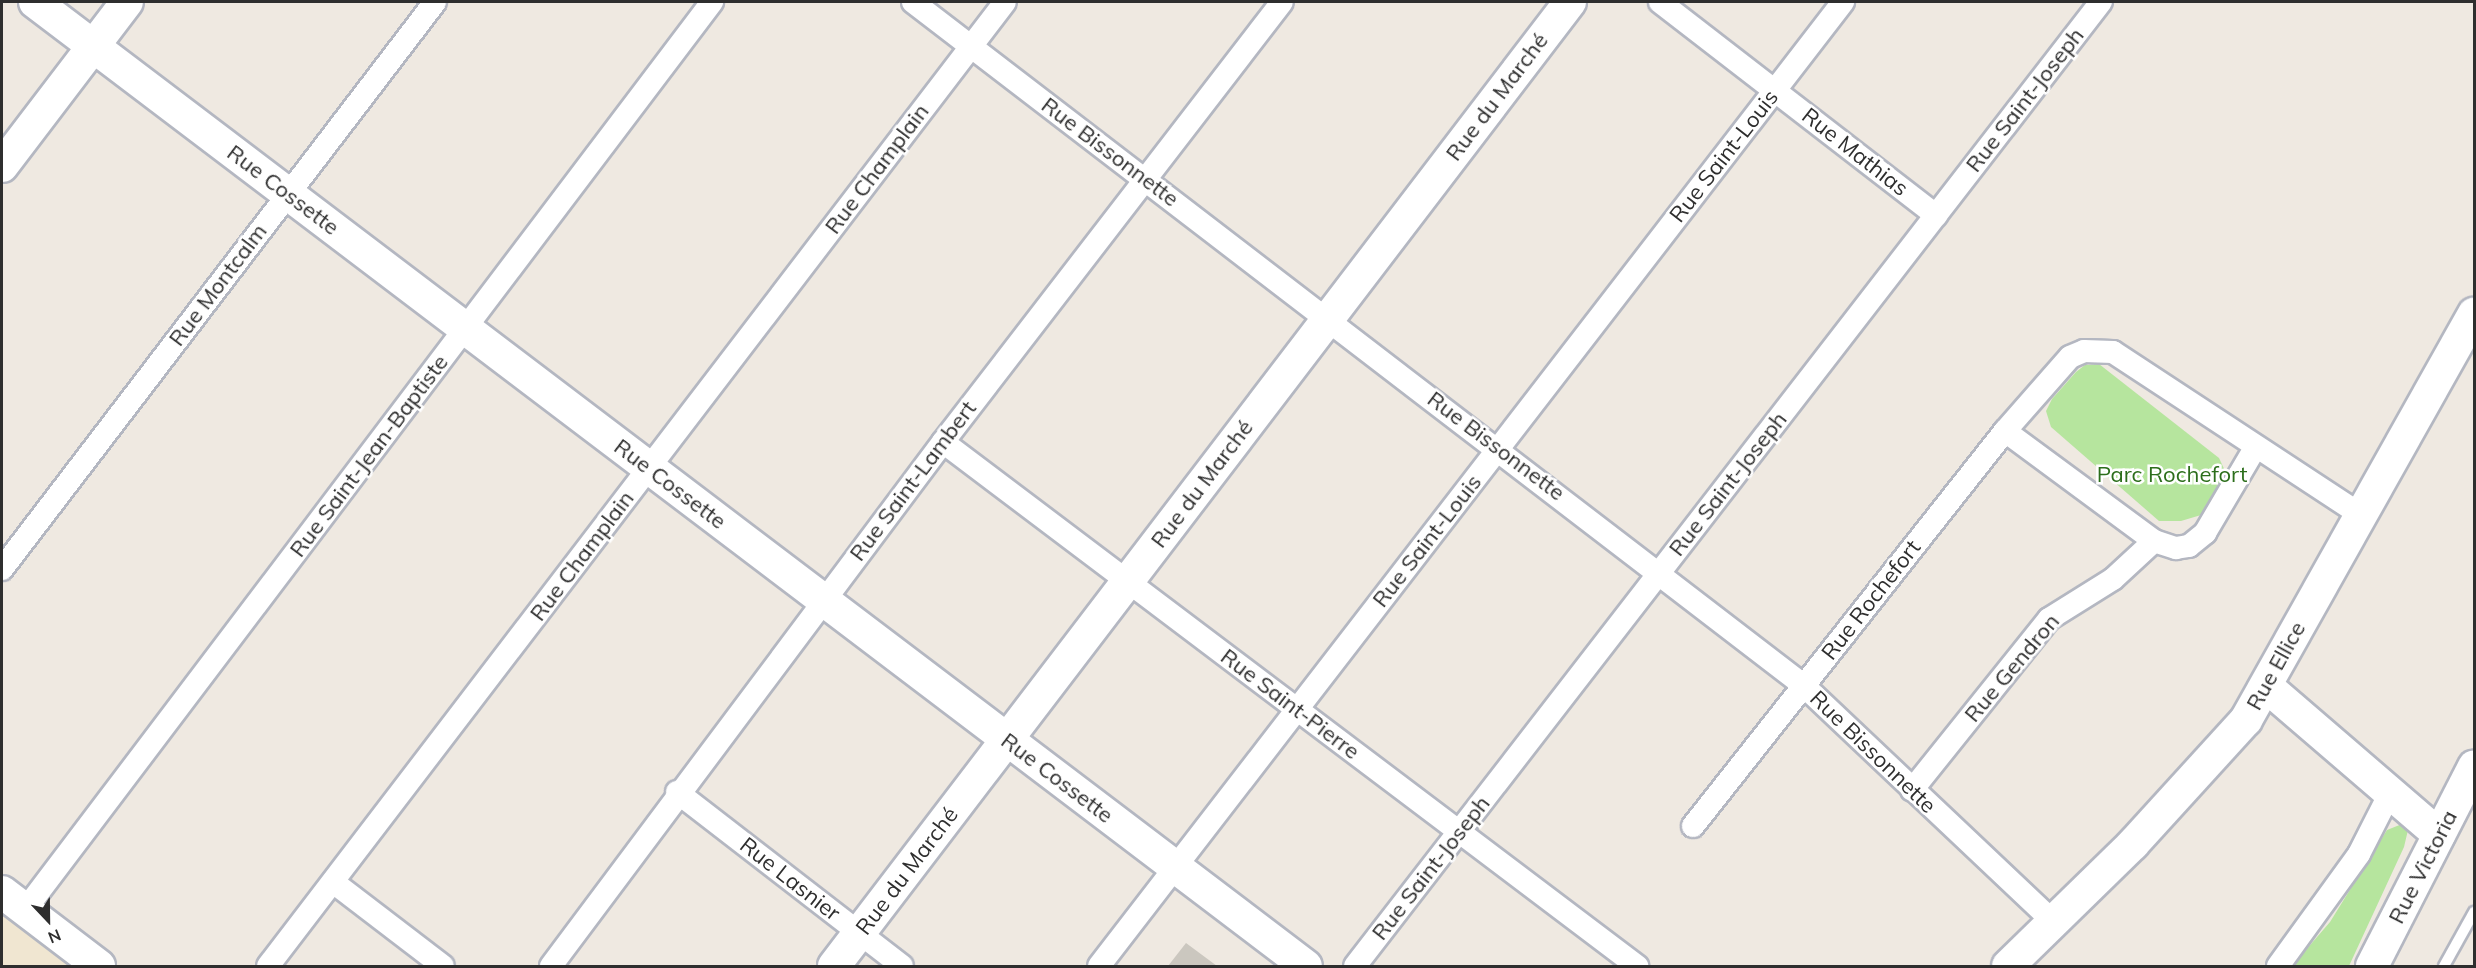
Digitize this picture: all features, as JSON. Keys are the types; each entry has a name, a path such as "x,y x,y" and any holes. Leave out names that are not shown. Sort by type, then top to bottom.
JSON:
{"street":[{"name":"Rue Cossette","path":"35,2 1305,966"},
{"path":"2,166 127,2"},
{"name":"Rue Montcalm","path":"2,569 435,2"},
{"name":"Rue Saint-Jean-Baptiste","path":"13,901 465,328 712,2"},
{"name":"Rue Bissonnette","path":"913,2 1499,448 1803,685 2054,922"},
{"name":"Rue Champlain","path":"268,966 1005,2"},
{"name":"Rue Saint-Lambert","path":"551,966 677,792 1144,177 1282,2"},
{"name":"Rue du Marché","path":"834,966 1570,2"},
{"name":"Rue Mathias","path":"1660,2 1936,215"},
{"name":"Rue Saint-Louis","path":"1099,966 1843,2"},
{"name":"Rue Saint-Joseph","path":"1355,966 2101,2"},
{"name":"Rue Ellice","path":"2008,966 2054,922 2228,743 2266,686 2360,514 2475,314"},
{"name":"Rue Rochefort","path":"1693,826 2005,431 2070,357 2084,351 2106,350 2360,514"},
{"path":"2005,431 2154,541 2176,548 2198,541 2255,448"},
{"name":"Rue Saint-Pierre","path":"943,442 1637,966"},
{"name":"Rue Gendron","path":"1912,790 2049,619 2113,579 2154,541"},
{"path":"2266,686 2391,791 2439,835"},
{"name":"Rue Victoria","path":"2372,966 2475,767"},
{"path":"2278,966 2359,854 2391,791"},
{"name":"Rue Lasnier","path":"677,792 902,966"},
{"path":"333,882 443,966"},
{"path":"13,901 99,966"}],"lane":[{"path":"2444,966 2475,912"}],"shaded area":[{"path":"2,897 93,966 2,966"}],"green space":[{"name":"Parc Rochefort","path":"2099,364 2219,458 2227,475 2221,491 2201,515 2181,521 2159,521 2051,427 2046,411 2052,399 2085,365"},
{"path":"2402,824 2408,830 2404,847 2349,966 2292,966 2330,922 2387,830"}],"building":[{"path":"1186,943 1217,966 1168,966"}]}
